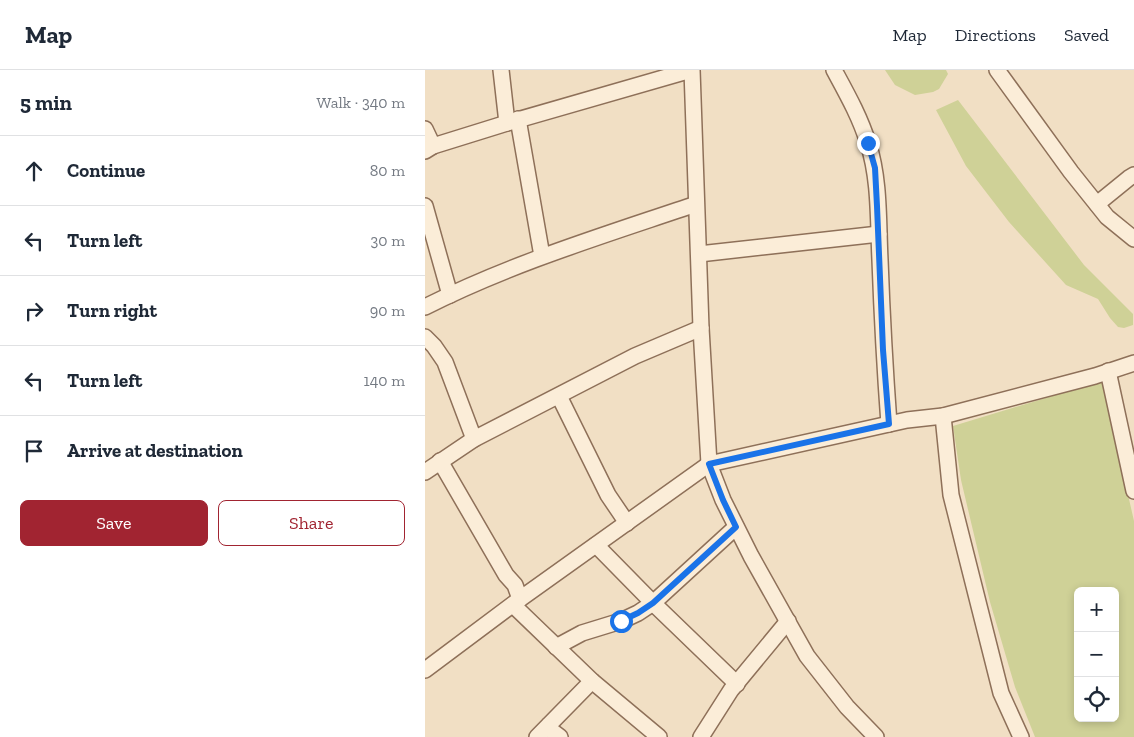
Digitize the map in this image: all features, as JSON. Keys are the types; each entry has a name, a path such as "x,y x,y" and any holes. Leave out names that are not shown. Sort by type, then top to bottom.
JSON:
{"street":[{"path":"501,70 541,256"},
{"path":"425,129 429,149 512,121 691,70 701,328 709,464 736,527 807,656 847,707 876,737"},
{"path":"834,70 855,109 875,168 883,350 889,424"},
{"path":"997,70 1107,218 1134,239"},
{"path":"1097,204 1134,175"},
{"path":"425,307 541,256 696,204"},
{"path":"425,206 450,295"},
{"path":"699,254 879,234"},
{"path":"425,472 474,440 635,356 701,328"},
{"path":"425,337 445,362 474,440"},
{"path":"425,670 516,602 709,464 907,420 943,416 1134,363"},
{"path":"1108,371 1134,491"},
{"path":"559,396 608,494 627,523"},
{"path":"943,416 951,495 1001,694 1021,737"},
{"path":"440,461 506,575 515,585 516,602 556,647 592,681 659,737"},
{"path":"556,647 582,633 621,621 653,603 736,527"},
{"path":"596,545 737,684"},
{"path":"701,737 737,684 788,622"},
{"path":"537,737 592,681"},
{"path":"549,725 560,737"}],"green space":[{"path":"885,70 946,70 948,74 939,89 915,95 895,85"},
{"path":"958,100 1084,265 1133,314 1133,325 1124,328 1118,327 1098,299 1066,285 1009,222 966,166 936,110"},
{"path":"1102,381 1134,521 1134,737 1035,737 1015,687 990,602 961,480 953,426"}],"route":[{"path":"621,621 653,603 736,527 709,464 889,424 883,350 875,168 868,143"}]}
